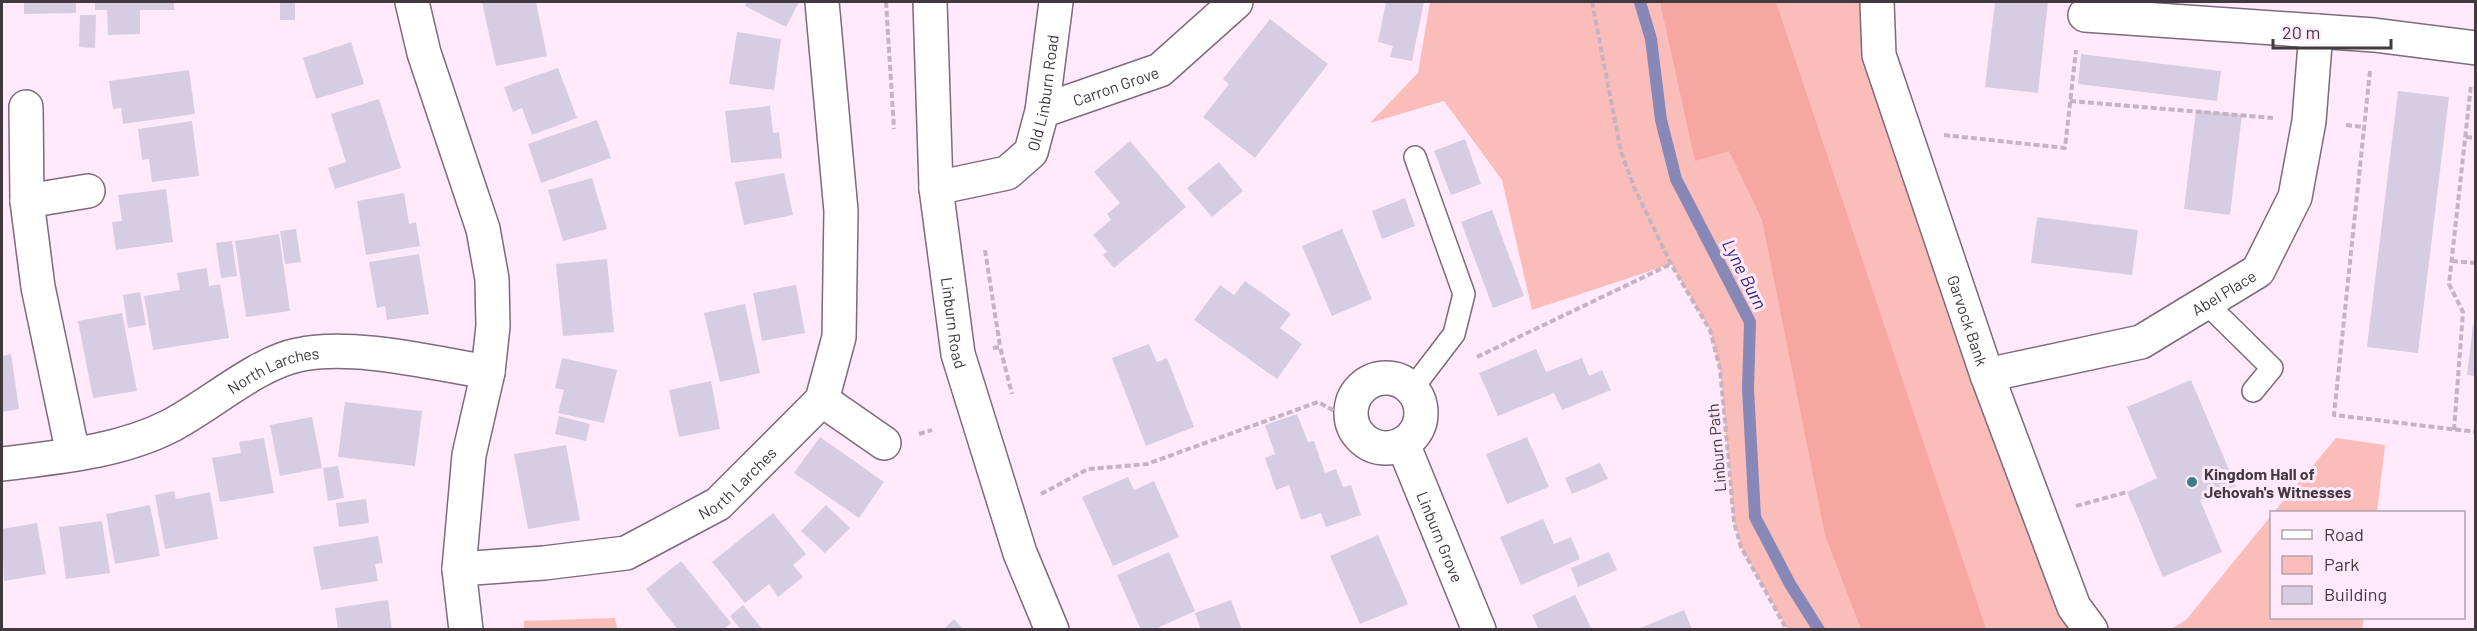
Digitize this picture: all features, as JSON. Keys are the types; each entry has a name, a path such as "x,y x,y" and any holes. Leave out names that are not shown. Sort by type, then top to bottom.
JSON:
{"street":[{"path":"412,2 423,53 483,230 492,279 493,326 488,372 469,454 459,568 466,630"},
{"name":"North Larches","path":"459,568 544,563 626,553 718,504 822,400 839,337 841,211 822,2"},
{"name":"Linburn Road","path":"930,2 936,188 958,354 1020,553 1052,630"},
{"name":"Old Linburn Road","path":"936,188 1007,173 1031,152 1042,111 1056,2"},
{"name":"Carron Grove","path":"1042,111 1160,70 1236,2"},
{"name":"Garvock Bank","path":"1876,2 1879,55 1987,375 2074,607 2091,630"},
{"path":"2085,15 2374,35 2475,48"},
{"name":"Abel Place","path":"1987,375 2141,342 2258,271 2295,197 2309,121 2316,31"},
{"path":"26,107 27,201 38,287 74,454"},
{"path":"27,201 88,191"},
{"name":"North Larches","path":"2,464 74,454 138,440 170,426 272,364 295,355 345,351 488,372"},
{"path":"1389,377 1400,380 1412,388 1420,405 1422,416 1412,437 1392,448 1371,445 1361,438 1351,420 1353,398 1368,382 1389,377"},
{"path":"822,400 884,443"},
{"name":"Linburn Grove","path":"1403,444 1479,630"}],"lane":[{"path":"1412,388 1454,334 1464,294 1415,158"},
{"path":"2206,303 2272,368 2253,391"}],"path":[{"name":"Linburn Path","path":"1592,2 1621,152 1634,187 1671,264 1710,330 1720,369 1734,522 1741,547 1786,630"},
{"path":"2374,35 2334,415 2475,432"},
{"path":"1904,131 2065,148 2077,47"},
{"path":"2454,430 2463,312 2448,284 2472,81"},
{"path":"2070,101 2364,127"},
{"path":"2466,136 2475,138"},
{"path":"2452,261 2475,263"},
{"path":"1473,359 1597,297 1671,264"},
{"path":"1040,495 1088,469 1147,464 1318,402 1351,420"},
{"path":"2040,515 2127,492"}],"green space":[{"path":"1430,2 1877,2 1879,55 2092,629 1787,629 1741,547 1734,522 1720,369 1710,330 1671,264 1532,310 1502,180 1444,101 1370,123 1418,73"},
{"path":"2336,438 2385,445 2377,511 2275,511"},
{"path":"2270,517 2270,619 2364,619 2362,629 2171,629 2186,620"},
{"path":"615,618 617,629 524,629 524,621"}],"shaded area":[{"path":"1660,2 1776,2 1986,629 1861,629 1825,535 1762,220 1729,151 1695,161"}],"building":[{"path":"24,2 76,2 76,13 24,14"},
{"path":"95,2 174,2 174,10 140,10 140,34 108,35 107,10 95,10"},
{"path":"280,2 295,2 295,20 280,20"},
{"path":"482,2 536,2 547,56 496,66"},
{"path":"747,2 799,2 786,27 745,6"},
{"path":"1386,2 1424,2 1412,61 1390,57 1393,46 1378,42"},
{"path":"1995,2 2048,2 2038,93 1985,87"},
{"path":"80,15 96,15 95,48 79,47"},
{"path":"1270,19 1328,64 1255,158 1203,117 1229,84 1223,79"},
{"path":"737,32 781,39 774,90 729,84"},
{"path":"351,42 364,84 316,99 303,58"},
{"path":"2081,54 2221,71 2217,101 2078,84"},
{"path":"558,68 577,118 532,135 522,108 513,112 504,87"},
{"path":"189,70 195,114 123,124 121,108 113,109 109,81"},
{"path":"2398,91 2449,97 2418,353 2367,347"},
{"path":"379,99 401,168 335,189 328,168 346,162 331,114"},
{"path":"770,106 773,133 779,132 782,158 731,163 725,111"},
{"path":"2196,110 2242,115 2230,215 2184,209"},
{"path":"597,120 611,158 541,183 528,144"},
{"path":"192,121 199,176 152,182 149,159 142,160 138,129"},
{"path":"1465,139 1481,184 1451,195 1434,151"},
{"path":"1130,141 1186,207 1114,268 1103,255 1107,252 1093,235 1111,220 1107,214 1120,203 1094,172"},
{"path":"1219,162 1243,191 1212,217 1187,188"},
{"path":"784,173 793,215 744,225 735,182"},
{"path":"592,178 607,229 563,241 548,190"},
{"path":"166,189 173,242 116,250 112,222 122,221 118,195"},
{"path":"404,193 409,224 416,222 420,246 366,255 357,201"},
{"path":"1405,198 1415,226 1382,239 1372,211"},
{"path":"1492,210 1524,296 1493,308 1461,222"},
{"path":"2037,217 2138,230 2132,275 2031,263"},
{"path":"296,229 301,262 285,264 280,231"},
{"path":"1342,229 1372,299 1332,316 1302,246"},
{"path":"279,234 290,311 246,317 235,241"},
{"path":"232,241 237,276 221,278 216,243"},
{"path":"419,254 429,314 387,320 385,306 377,308 369,262"},
{"path":"607,259 614,332 563,336 556,264"},
{"path":"207,268 209,286 220,284 229,338 153,350 144,296 180,290 177,273"},
{"path":"1245,281 1291,314 1280,328 1302,344 1277,379 1194,320 1220,285 1234,295"},
{"path":"796,285 805,333 762,341 753,293"},
{"path":"140,292 146,325 128,328 123,295"},
{"path":"745,304 760,373 720,382 704,313"},
{"path":"122,313 137,391 93,398 78,321"},
{"path":"2473,325 2476,326 2476,376 2467,375"},
{"path":"1149,344 1157,362 1167,358 1194,427 1146,446 1112,358"},
{"path":"1536,349 1546,372 1582,358 1589,376 1602,370 1611,390 1562,410 1554,393 1498,416 1479,373"},
{"path":"11,354 19,409 2,412 2,356"},
{"path":"562,358 617,370 604,423 558,413 564,390 555,388"},
{"name":"Kingdom Hall of Jehovah's Witnesses","path":"2191,380 2236,486 2200,500 2222,552 2163,577 2127,492 2157,478 2127,407"},
{"path":"711,381 720,429 679,437 669,390"},
{"path":"345,402 422,411 415,466 338,457"},
{"path":"1297,414 1308,442 1314,441 1325,473 1336,469 1343,487 1351,485 1361,515 1326,527 1321,513 1301,520 1289,485 1276,490 1265,458 1275,454 1265,425"},
{"path":"559,416 590,424 586,441 555,434"},
{"path":"312,417 322,468 280,476 270,425"},
{"path":"820,437 884,482 859,518 794,473"},
{"path":"1527,437 1549,487 1507,504 1486,454"},
{"path":"264,438 274,493 220,502 212,458 241,453 239,442"},
{"path":"566,445 580,520 528,529 514,454"},
{"path":"1600,463 1608,479 1572,494 1565,478"},
{"path":"338,466 344,498 328,501 323,468"},
{"path":"1128,477 1134,490 1154,481 1179,537 1113,566 1082,497"},
{"path":"174,491 176,499 210,492 218,539 165,549 155,495"},
{"path":"366,499 369,523 339,527 336,503"},
{"path":"150,505 160,556 115,564 106,514"},
{"path":"826,505 850,528 825,553 801,531"},
{"path":"773,513 806,554 793,565 803,577 778,597 769,584 745,603 712,562"},
{"path":"1543,519 1554,544 1571,537 1580,559 1521,585 1500,537"},
{"path":"102,521 110,573 66,579 59,527"},
{"path":"37,523 46,574 4,581 2,529"},
{"path":"1378,535 1408,604 1360,624 1330,556"},
{"path":"378,536 383,563 375,564 378,581 321,590 313,547"},
{"path":"1169,552 1195,611 1153,630 1141,630 1117,575"},
{"path":"1609,552 1617,570 1578,587 1571,568"},
{"path":"681,561 731,623 723,630 678,630 646,589"},
{"path":"1575,595 1592,630 1539,630 1532,615"},
{"path":"388,600 392,630 338,630 335,608"},
{"path":"1231,600 1242,630 1201,630 1195,613"},
{"path":"743,605 763,630 741,630 730,616"},
{"path":"1684,610 1692,629 1638,629"},
{"path":"954,619 964,630 943,630"}],"waterway":[{"name":"Lyne Burn","path":"1640,2 1651,39 1661,120 1676,179 1750,322 1748,389 1755,517 1790,584 1819,630"}],"place":[{"name":"Kingdom Hall of Jehovah's Witnesses","path":"2192,482"}]}
